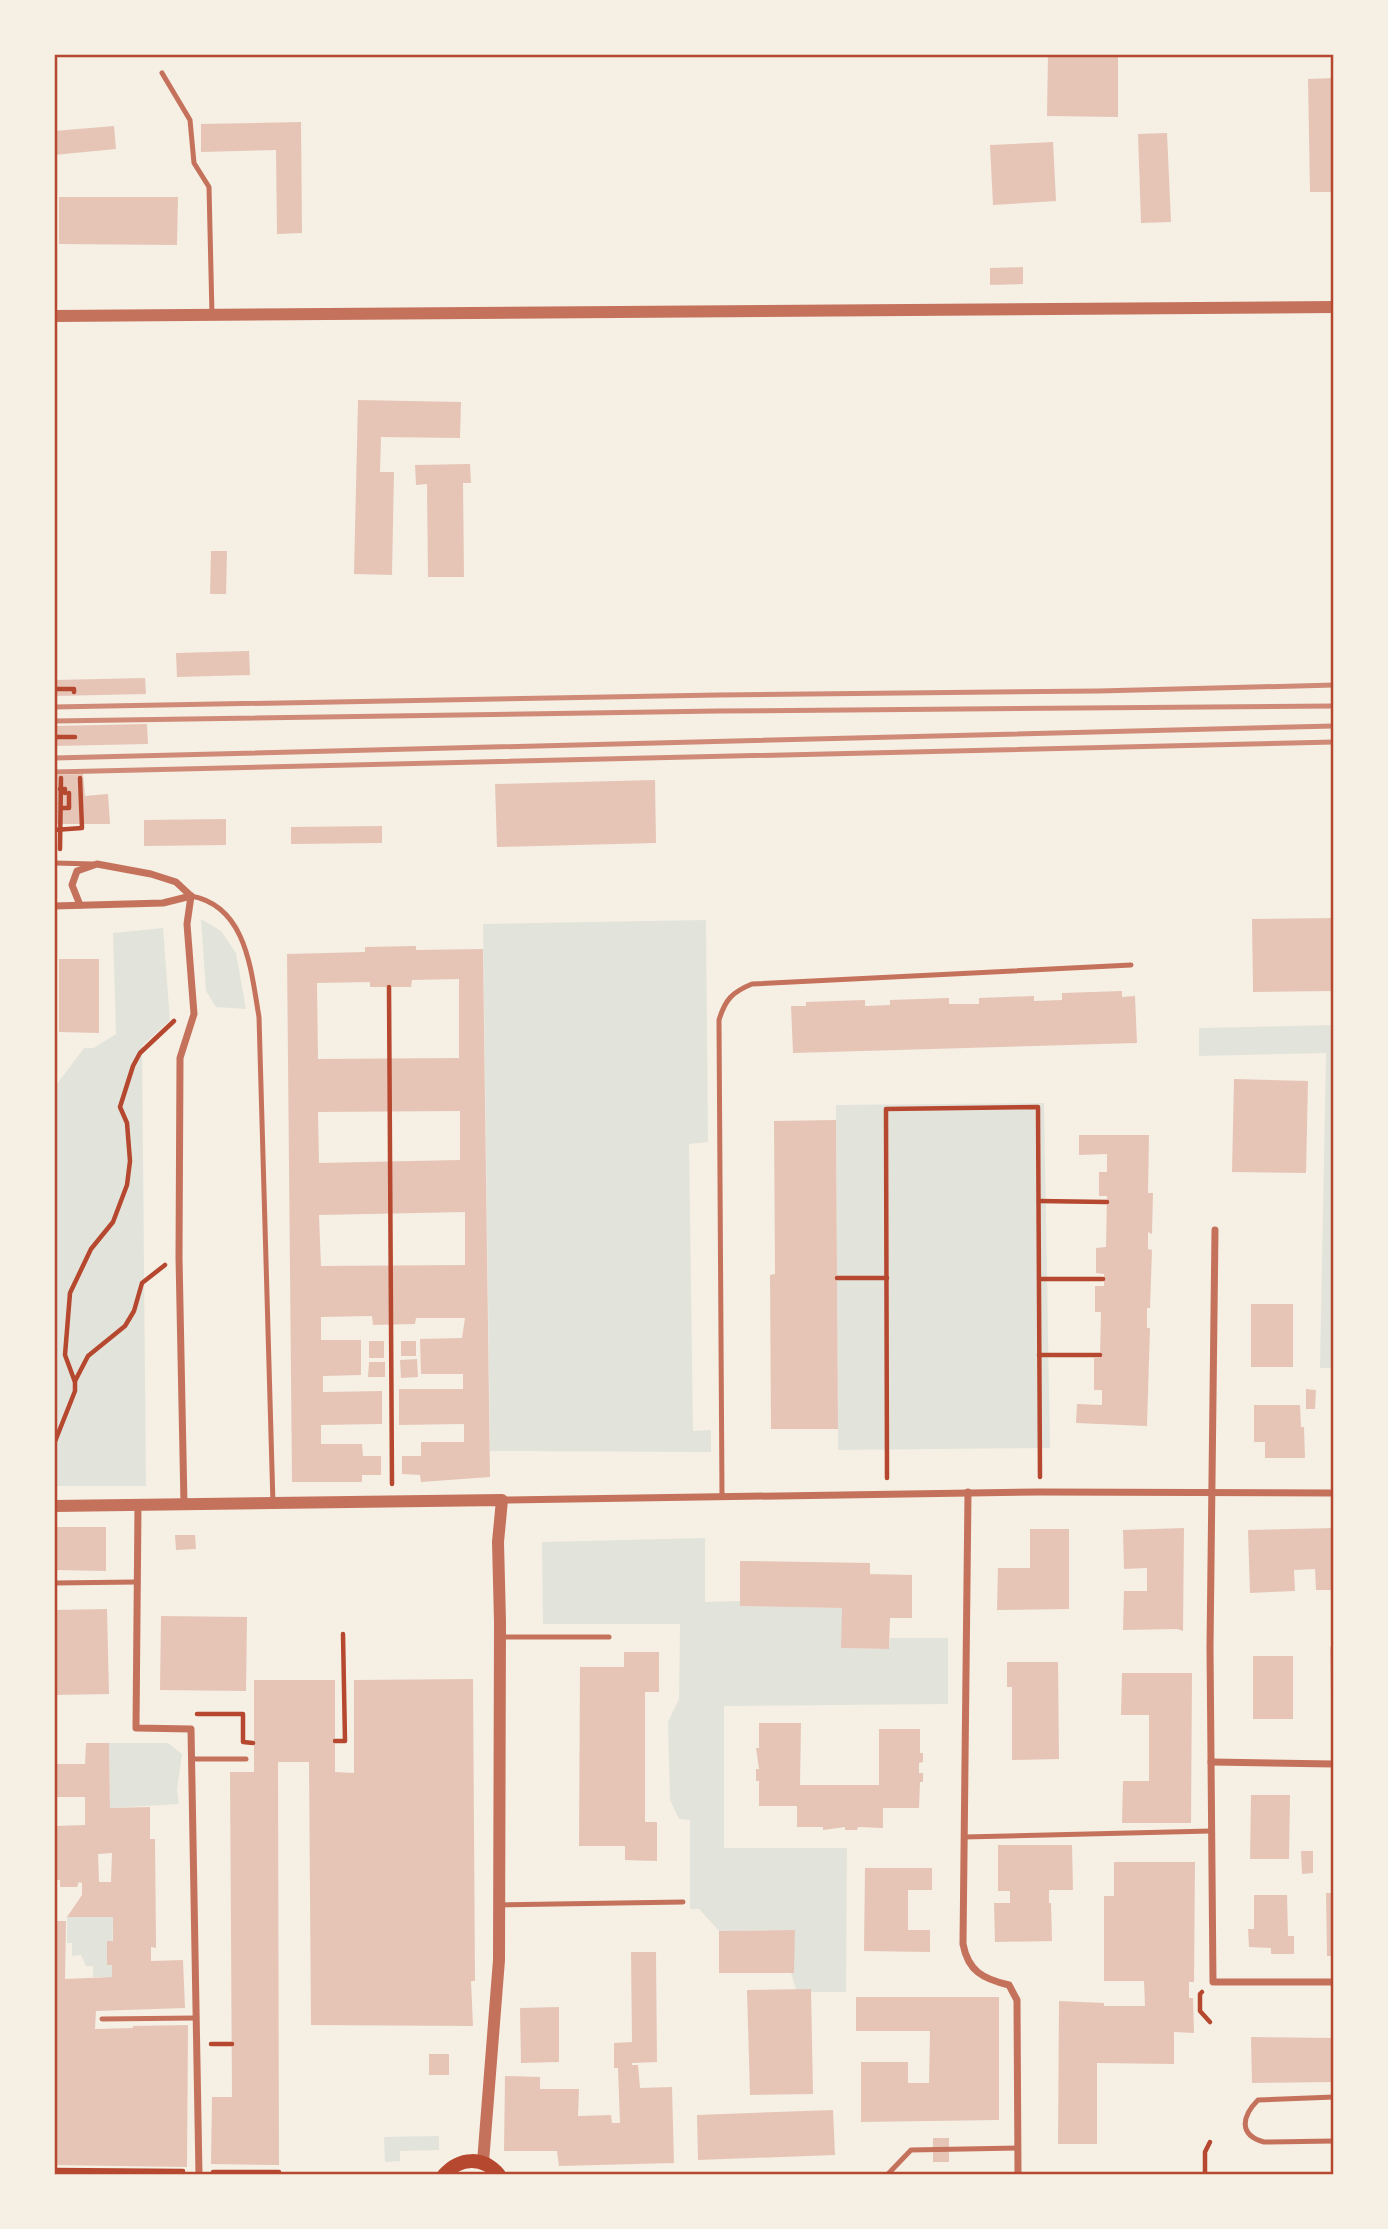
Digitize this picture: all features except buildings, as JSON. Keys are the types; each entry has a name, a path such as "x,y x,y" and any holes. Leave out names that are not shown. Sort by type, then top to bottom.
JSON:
{"main road":[{"path":"444,2175 451,2167 472,2160 482,2162 500,2174"}],"street":[{"path":"54,316 1334,307"},
{"path":"80,905 72,885 77,871 97,864 176,882 191,896"},
{"path":"54,906 163,903 191,896"},
{"path":"184,1504 179,1257 180,1058 194,1014 187,923 191,896"},
{"path":"1215,1230 1211,1762 1213,1982 1334,1982"},
{"path":"54,1506 392,1503 968,1492 1334,1493"},
{"path":"968,1492 962,1929 964,1953 978,1975 1009,1985 1017,2000 1018,2175"},
{"path":"482,2162 499,1960 498,1542 502,1500"},
{"path":"138,1505 136,1728 191,1729 199,2173"},
{"path":"1211,1762 1334,1764"}],"lane":[{"path":"162,73 190,120 194,163 209,187 212,315"},
{"path":"54,863 97,864"},
{"path":"191,896 203,898 221,908 240,932 252,975 259,1017 273,1504"},
{"path":"722,1496 719,1020 722,1008 730,996 752,984 1131,965"},
{"path":"54,1583 137,1582"},
{"path":"500,1637 608,1637"},
{"path":"191,1759 246,1759"},
{"path":"964,1837 1211,1831"},
{"path":"499,1906 683,1902"},
{"path":"102,2019 195,2018"},
{"path":"1334,2097 1258,2099 1245,2115 1247,2133 1264,2142 1334,2140"},
{"path":"887,2175 911,2150 1018,2148"}],"path":[{"path":"54,689 74,689 74,692"},
{"path":"56,737 75,737"},
{"path":"61,778 69,808 61,808"},
{"path":"54,830 82,828 80,778"},
{"path":"61,829 61,808 65,792"},
{"path":"389,987 392,1503"},
{"path":"54,1444 75,1391 75,1382 65,1355 70,1293 91,1249 113,1222 127,1185 130,1161 128,1132 120,1107 133,1066 140,1053 172,1022 194,1014"},
{"path":"887,1493 886,1109 1038,1107 1040,1492"},
{"path":"1038,1201 1107,1202"},
{"path":"75,1382 88,1356 125,1326 134,1311 142,1283 173,1257"},
{"path":"836,1278 887,1278"},
{"path":"1039,1279 1103,1279"},
{"path":"1039,1354 1100,1355"},
{"path":"335,1741 345,1741 344,1634"},
{"path":"1210,2022 1200,2011 1200,1994 1213,1982"},
{"path":"1205,2175 1205,2152 1210,2142"},
{"path":"54,2170 279,2172"}],"shaded area":[{"path":"201,919 221,931 236,953 246,1009 216,1007 206,991"},
{"path":"706,920 708,1142 689,1144 693,1431 711,1430 711,1452 490,1451 483,924"},
{"path":"163,928 170,1020 142,1046 146,1486 54,1486 54,1088 84,1048 94,1048 116,1034 113,933"},
{"path":"1334,1025 1334,1368 1320,1368 1326,1053 1199,1056 1199,1028"},
{"path":"1044,1103 1050,1448 838,1450 836,1105"},
{"path":"705,1538 705,1602 740,1601 740,1606 842,1608 842,1648 889,1649 890,1638 948,1638 948,1704 724,1706 724,1848 847,1848 846,1992 796,1989 791,1973 794,1972 794,1930 719,1931 699,1909 690,1909 690,1820 679,1819 670,1800 668,1722 679,1699 680,1624 543,1624 542,1542"},
{"path":"109,1743 168,1743 182,1754 177,1790 179,1804 110,1808"},
{"path":"67,1917 113,1917 112,1977 93,1977 93,1966 86,1966 81,1955 72,1956 72,1943 67,1943"},
{"path":"439,2136 439,2150 400,2151 400,2161 385,2162 384,2137"}],"railway":[{"path":"54,707 1334,685"},
{"path":"54,721 718,711 1334,706"},
{"path":"54,758 1334,726"},
{"path":"54,772 1334,742"}]}
